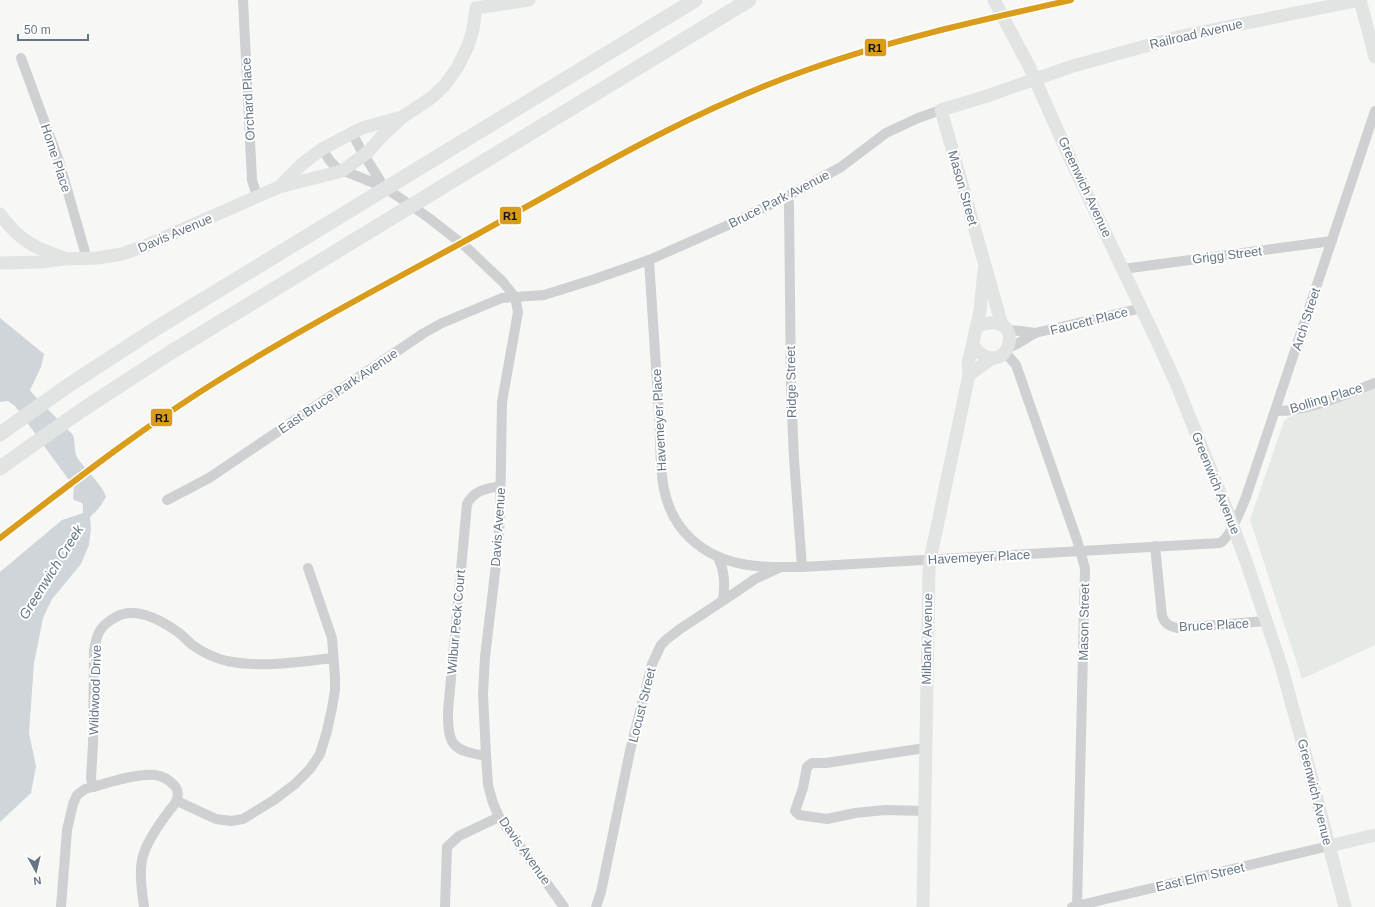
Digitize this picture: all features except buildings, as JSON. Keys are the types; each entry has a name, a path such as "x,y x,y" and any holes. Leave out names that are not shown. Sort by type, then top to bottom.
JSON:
{"highway":[{"path":"0,434 47,400 155,329 390,184 695,0"},
{"path":"0,468 138,372 749,0"}],"main road":[{"path":"364,156 404,116 431,98 444,86 457,68 468,46 473,29 476,4 496,6 529,0"},
{"name":"Greenwich Avenue","path":"994,0 1024,56 1073,165 1142,308 1176,383 1233,526 1266,621 1295,714 1345,907"},
{"path":"1360,0 1375,57"},
{"name":"Railroad Avenue","path":"1035,79 1073,66 1182,36 1360,0"},
{"name":"Bruce Park Avenue","path":"941,110 1035,79"},
{"name":"Mason Street","path":"941,110 985,266 1005,328 1010,338 1007,350"},
{"path":"352,133 404,116"},
{"name":"Davis Avenue","path":"279,187 302,164 322,149 352,133"},
{"name":"Davis Avenue","path":"0,263 41,262 65,259 108,257 134,250 279,187 342,171 364,156"},
{"name":"Davis Avenue","path":"0,214 13,231 27,242 43,251 65,259"},
{"name":"Mason Street","path":"973,346 982,299 985,266"},
{"path":"977,326 987,322 996,322 1005,328"},
{"path":"973,346 985,357 992,358 1000,356 1007,350"},
{"name":"Milbank Avenue","path":"923,907 929,571 930,560 969,375 968,364 973,346"},
{"path":"969,375 992,358"},
{"path":"1329,846 1375,835"}],"street":[{"name":"Orchard Place","path":"243,0 252,180 257,196"},
{"name":"Home Place","path":"21,58 59,161 87,259"},
{"name":"Bruce Park Avenue","path":"514,296 532,297 544,295 649,260 726,226 788,196 841,167 886,133 918,118 941,110"},
{"name":"Arch Street","path":"1233,526 1246,497 1276,411 1375,110"},
{"name":"Davis Avenue","path":"352,133 364,156 390,184 429,218 466,247 504,282 514,296 518,312 502,402 500,520 485,657 483,694 488,785 499,817 564,907"},
{"name":"Davis Avenue","path":"322,149 333,165 342,171 390,184"},
{"name":"Ridge Street","path":"788,196 791,388 794,459 802,567"},
{"name":"Grigg Street","path":"1123,269 1332,241"},
{"name":"Havemeyer Place","path":"649,260 664,490 674,518 682,529 693,541 716,556 742,564 782,567 930,560 1220,543 1233,526"},
{"name":"East Bruce Park Avenue","path":"167,500 210,478 424,333 470,310 502,298 514,296"},
{"name":"Faucett Place","path":"1007,350 1035,334 1142,308"},
{"name":"Faucett Place","path":"1005,328 1035,334"},
{"name":"Mason Street","path":"1007,350 1016,365 1085,568 1076,907"},
{"name":"Bolling Place","path":"1276,411 1298,409 1339,397 1375,383"},
{"name":"Wilbur Peck Court","path":"486,756 467,753 456,747 452,742 448,730 448,711 467,504 471,497 477,492 500,486"},
{"name":"Bruce Place","path":"1155,546 1162,616 1164,622 1177,628 1266,621"},
{"path":"716,556 724,570 725,577 723,600"},
{"name":"Locust Street","path":"596,907 601,892 630,752 652,664 662,645 667,639 755,579 782,567"},
{"path":"177,801 216,819 231,821 243,819 295,784 310,769 320,754 327,731 335,690 335,677 332,638 308,568"},
{"name":"Wildwood Drive","path":"93,786 91,778 93,744 94,650 97,635 101,628 117,615 125,613 142,614 173,629 203,652 226,661 258,664 333,658"},
{"path":"925,811 885,810 854,813 827,820 799,815 795,811 803,788 807,767 812,763 826,763 926,748"},
{"path":"61,907 67,830 73,804 77,795 93,786 155,775 164,777 176,787 178,794 177,801 169,810 148,843 143,854 142,872 144,907"},
{"path":"445,907 447,847 459,836 499,817"},
{"name":"East Elm Street","path":"1076,907 1329,846"}],"shaded area":[{"path":"1375,388 1375,645 1302,679 1250,520 1284,421 1289,417"}],"water":[{"name":"Greenwich Creek","path":"0,318 44,354 41,367 30,390 73,435 78,459 98,483 106,497 99,508 90,517 91,529 89,545 81,564 52,599 43,618 34,663 29,733 36,766 31,793 0,822 0,572 62,520 83,513 83,506 82,503 74,500 74,487 15,406 8,401 0,402"}],"transit line":[{"name":"R1","path":"0,538 83,474 140,433 227,375 288,338 597,167 679,124 764,86 839,59 938,31 1071,0"}]}
